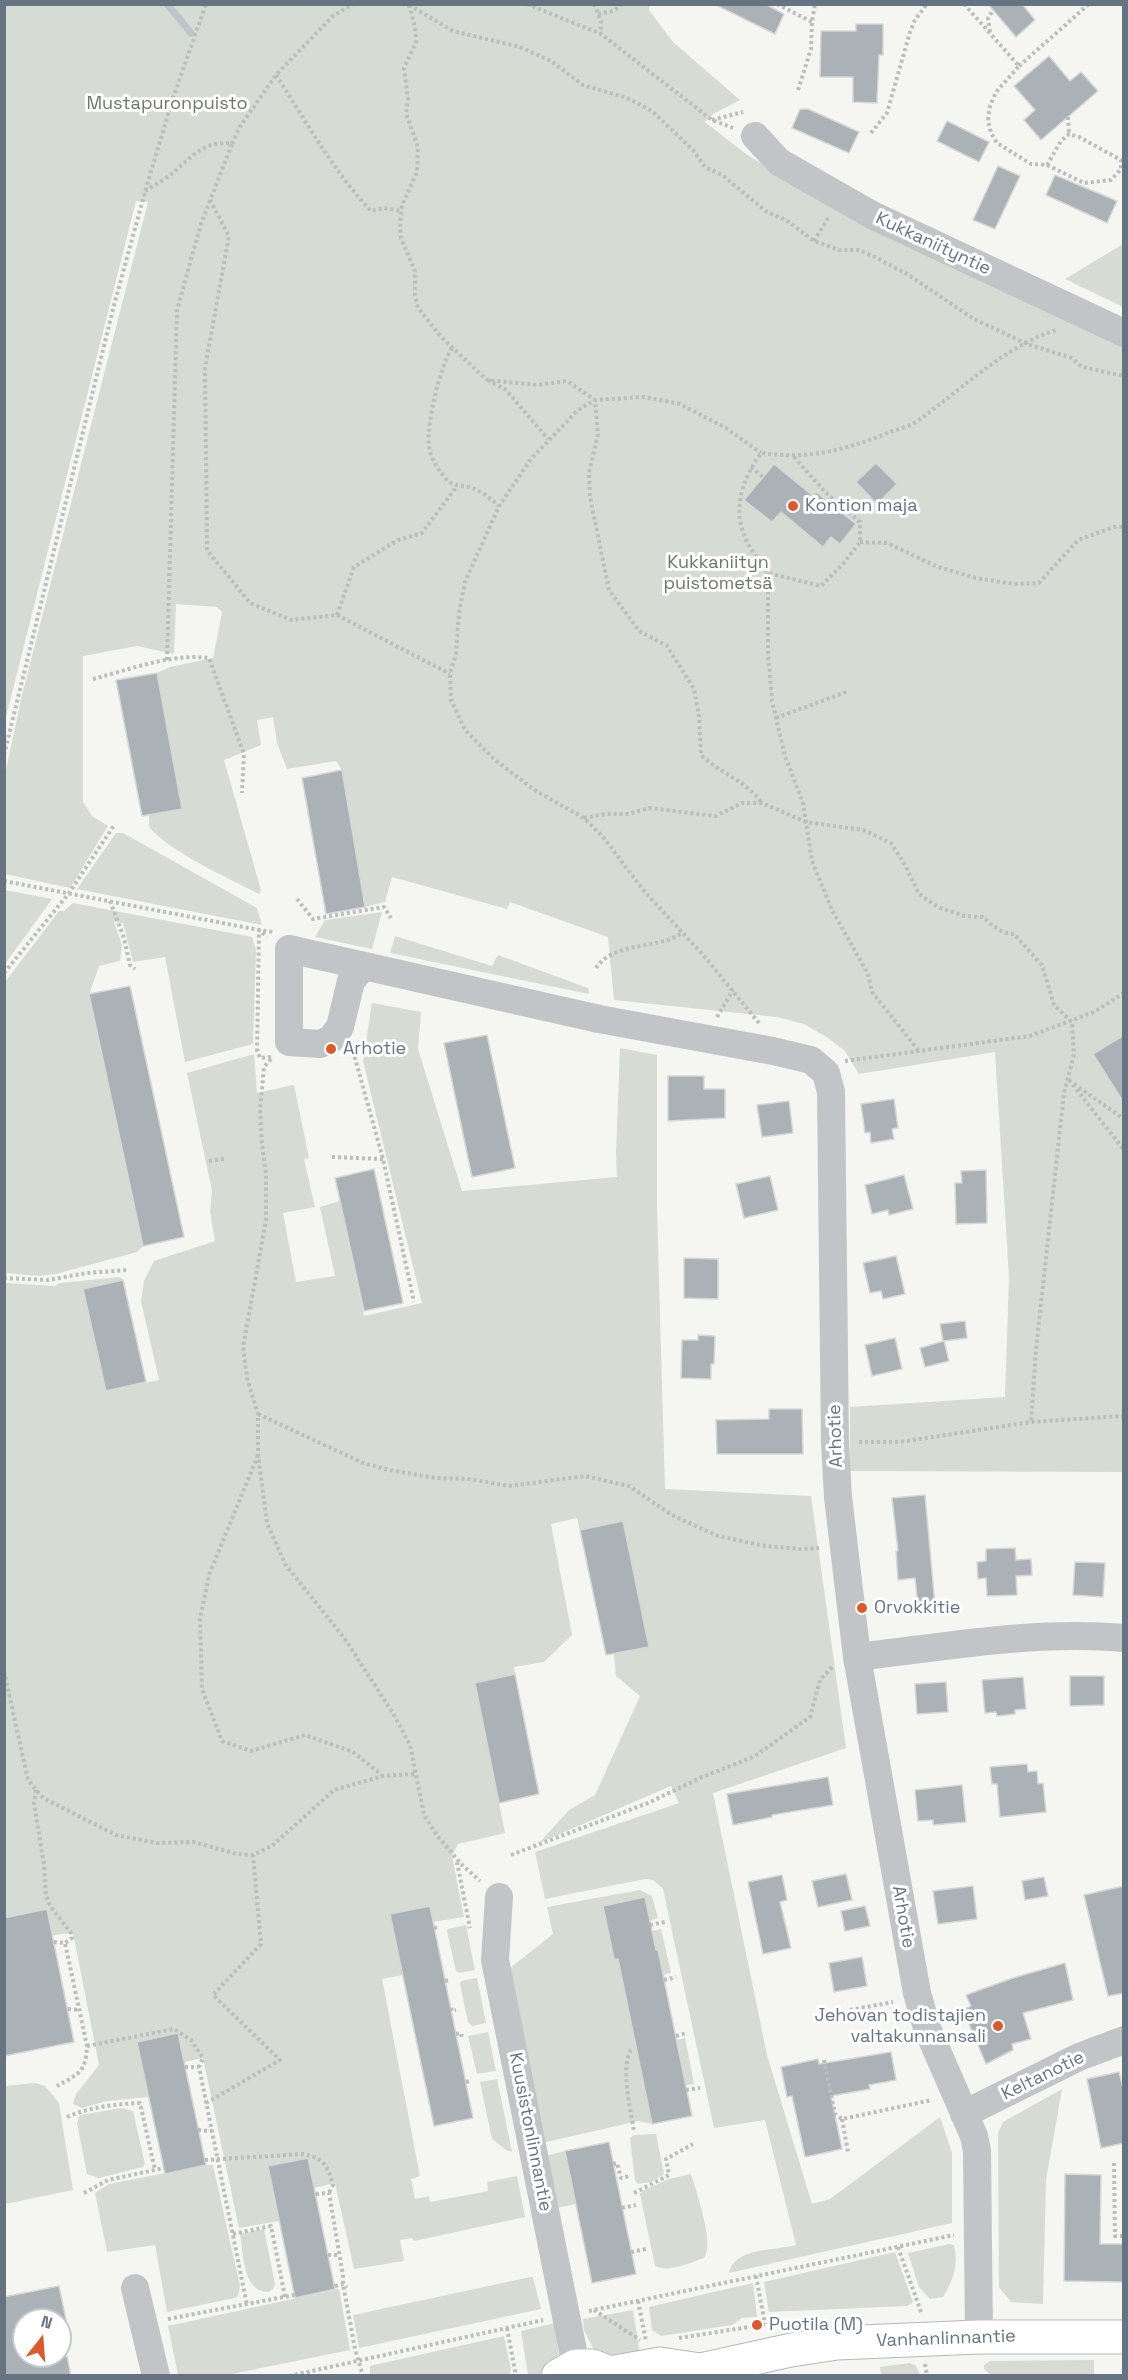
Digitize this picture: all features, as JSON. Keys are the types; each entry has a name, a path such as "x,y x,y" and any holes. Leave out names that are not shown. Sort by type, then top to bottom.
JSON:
{"main road":[{"name":"Vanhanlinnantie","path":"567,2371 592,2366 611,2374 660,2364 697,2373 791,2350 837,2343 979,2337 1124,2337"}],"street":[{"name":"Kukkaniityntie","path":"755,136 779,162 872,215 1124,333"},
{"name":"Arhotie","path":"289,949 598,1019 773,1051 811,1060 826,1073 831,1092 835,1443 849,1659 916,1993 953,2106 977,2151 979,2337"},
{"path":"289,949 289,1041 326,1043 340,1027 351,981 364,966"},
{"path":"849,1659 1025,1638 1072,1636 1124,1638"},
{"name":"Kuusistonlinnantie","path":"499,1896 495,1960 567,2371"},
{"name":"Keltanotie","path":"953,2106 1124,2040"},
{"path":"135,2288 156,2376"}],"path":[{"path":"4,755 111,317 172,100 206,4"},
{"path":"167,660 177,310 201,224 239,128 276,75 333,16 353,4"},
{"path":"527,4 602,34 712,120 755,136"},
{"path":"594,4 601,21 602,34"},
{"path":"598,14 613,11 622,4"},
{"path":"777,4 812,22"},
{"path":"798,90 811,49 815,4"},
{"path":"871,133 887,113 910,32 915,20 927,4"},
{"path":"964,4 1019,66"},
{"path":"1069,134 1122,158 1121,169 1111,180 1084,183 1047,165 1031,164 997,143 991,133 988,120 990,106 996,92 1019,66 1089,4"},
{"path":"409,5 415,27 416,42 404,68 408,99 406,113 418,147 417,172 401,211 401,238 415,271 417,308 452,348 487,380 506,390 548,439"},
{"path":"409,5 453,31 520,47 551,61 583,85 627,98 652,111 693,150 705,167 722,175 767,212 786,220 814,241 839,250 859,250 907,274 974,319 1027,344 1072,358 1082,368 1124,376"},
{"path":"990,33 988,18 993,10"},
{"path":"276,75 344,178 371,211 384,208 401,211"},
{"path":"1068,117 1069,134"},
{"path":"1047,165 1061,141 1069,134"},
{"path":"145,192 170,175 191,155 208,145 232,144"},
{"path":"210,200 229,236 205,368 207,550 250,603 291,620 337,615 450,674"},
{"path":"773,1051 759,1022 734,990 644,891 603,837 584,818 536,791 495,760 465,730 451,700 450,674 456,654 459,612 465,582 499,506 518,477 548,439 578,410 595,400 644,397 680,404 726,428 761,453 794,457 820,454 865,442 917,422 978,373 1043,334 1091,318"},
{"path":"452,348 447,357 435,399 429,445 434,464 447,480 457,486 472,488 499,506"},
{"path":"487,380 538,385 567,381 595,400"},
{"path":"595,400 598,435 589,472 590,497 609,590 639,631 667,646 694,689 699,716 701,754 713,766 737,779 754,792 762,803"},
{"path":"761,453 751,467 737,509 745,537 768,573 768,652 772,701 785,756 803,802 812,861 832,910 868,974 873,992 918,1050"},
{"path":"768,573 821,586 843,564 860,542 860,522 825,492 794,457"},
{"path":"751,467 763,477"},
{"path":"337,615 354,567 398,540 422,533 457,486"},
{"path":"860,542 887,543 938,567 976,578 1014,584 1040,583 1078,540 1114,527 1124,527"},
{"path":"93,679 167,660 196,656 208,658 244,754 242,793"},
{"path":"776,718 846,692"},
{"path":"584,818 606,814 629,814 649,808 716,816 742,803 762,803 806,822 863,830 891,843 905,865 918,894 938,907 964,916 983,917 992,926 1007,934 1014,934 1042,965 1053,1005 1072,1022 1074,1054 1064,1093 1036,1349 1031,1422"},
{"path":"4,974 69,893 115,824"},
{"path":"4,881 259,930 289,949"},
{"path":"297,899 313,919 384,907 391,918"},
{"path":"110,901 124,938 130,965 135,969"},
{"path":"259,930 257,1050 260,1058 273,1057 264,1067 260,1110 266,1173 267,1220 243,1347 247,1378 258,1414 258,1454 267,1523 285,1564 345,1639 394,1715 410,1745 424,1815 436,1834 461,1864 499,1896"},
{"path":"596,968 602,959 630,947 672,940 682,933"},
{"path":"713,1022 734,990"},
{"path":"842,1063 864,1057 1030,1036 1094,1012 1124,993"},
{"path":"340,1027 351,1045 382,1160 414,1302"},
{"path":"1069,1080 1124,1119"},
{"path":"1069,1080 1124,1150"},
{"path":"332,1156 382,1160"},
{"path":"209,1161 224,1159"},
{"path":"4,1278 48,1280 87,1273 128,1270"},
{"path":"258,1414 363,1463 389,1470 509,1486 585,1476 629,1486 672,1515 718,1536 765,1546 801,1549 825,1548 843,1543"},
{"path":"848,1442 900,1442 1031,1422 1124,1416"},
{"path":"258,1454 209,1575 200,1619 202,1689 222,1742 251,1751 305,1735 353,1752 383,1776"},
{"path":"511,1855 648,1803 700,1778 755,1756 810,1717 820,1680 831,1667 849,1659"},
{"path":"4,1671 28,1780 43,1798 117,1835 157,1843 194,1842 237,1854 253,1855 272,1846 334,1790 383,1776 415,1774"},
{"path":"36,1790 34,1803 43,1856 46,1895 50,1906 71,1933 72,1938 65,1943 54,1942"},
{"path":"206,2103 280,2061 213,1995 261,1944 253,1855"},
{"path":"650,1925 665,1922"},
{"path":"57,2086 81,2073 86,2062 87,2046 65,1943"},
{"path":"664,1980 676,1977"},
{"path":"850,2010 903,2000"},
{"path":"451,2008 452,2011 456,2010"},
{"path":"68,2009 79,2010"},
{"path":"87,2046 174,2029 191,2040 203,2058 199,2067 247,2305"},
{"path":"456,2034 460,2033 462,2039"},
{"path":"676,2036 687,2033"},
{"path":"631,2050 626,2069 634,2132"},
{"path":"824,2060 835,2114 842,2119 953,2106"},
{"path":"185,2067 199,2067"},
{"path":"686,2090 700,2088"},
{"path":"67,2117 118,2104 140,2103 154,2170"},
{"path":"842,2119 848,2152"},
{"path":"198,2130 212,2131"},
{"path":"634,2193 669,2175 666,2159 693,2144"},
{"path":"205,2160 217,2157 234,2159 303,2154 317,2157 327,2167 333,2185 329,2193 355,2349 363,2376"},
{"path":"613,2163 617,2163 621,2178 630,2176"},
{"path":"1114,2163 1115,2236 1124,2236"},
{"path":"84,2193 108,2180 164,2168"},
{"path":"315,2194 329,2193"},
{"path":"622,2208 636,2205"},
{"path":"232,2234 271,2226 285,2296"},
{"path":"586,2311 961,2233"},
{"path":"898,2247 921,2311"},
{"path":"631,2252 646,2248"},
{"path":"328,2255 340,2255"},
{"path":"756,2276 765,2324"},
{"path":"335,2286 345,2285"},
{"path":"163,2320 294,2295"},
{"path":"594,2310 646,2344 638,2301"},
{"path":"289,2376 551,2319"},
{"path":"507,2328 514,2376"}],"green space":[{"name":"Kukkaniityn puistometsä","path":"4,5 650,5 649,10 673,42 740,100 713,114 705,122 746,154 840,212 1123,343 1123,1472 850,1471 850,1407 1005,1397 1009,1277 995,1052 859,1074 845,1051 804,1024 777,1017 614,1000 608,937 510,902 507,909 392,877 385,902 365,907 342,770 336,761 287,769 277,743 273,717 257,720 261,745 224,760 261,890 259,894 201,864 159,837 149,827 149,815 182,809 157,673 170,667 213,658 222,612 217,607 176,604 174,654 137,646 83,656 83,802 92,816 108,826 70,888 5,874 5,775 21,699 148,202 136,201 5,721"},
{"path":"1123,244 1123,307 1065,279"},
{"path":"116,833 123,833 257,908 262,925 77,889"},
{"path":"4,890 52,899 5,964"},
{"path":"73,903 252,937 256,950 253,1044 185,1062 165,957 133,962 123,923 114,922 122,945 120,961 99,966 89,995 143,1246 137,1252 56,1274 39,1276 5,1273 5,982 59,911 64,911"},
{"path":"382,912 372,949 315,937 325,920"},
{"path":"395,936 492,966 498,955 588,988 589,994 390,953"},
{"path":"372,1003 421,1012 418,1049 462,1191 617,1177 620,1048 657,1055 657,1210 665,1489 811,1496 846,1748 713,1793 767,2055 812,2204 830,2199 940,2117 952,2153 952,2223 729,2273 732,2265 747,2254 796,2245 765,2120 714,2128 663,1889 653,1880 645,1879 545,1899 535,1852 679,1803 671,1786 539,1843 569,1810 595,1795 640,1696 616,1676 614,1654 649,1646 622,1521 580,1530 577,1518 551,1524 572,1635 544,1662 514,1667 515,1674 475,1683 505,1833 458,1844 452,1856 464,1917 433,1922 429,1906 391,1914 403,1975 382,1979 420,2176 411,2179 415,2199 429,2196 430,2202 488,2191 487,2182 517,2176 525,2217 414,2241 412,2238 400,2240 404,2261 354,2269 335,2183 314,2188 308,2158 268,2166 279,2221 239,2228 203,2058 184,2062 178,2033 138,2042 149,2097 107,2101 82,2108 73,2104 76,2094 99,2065 73,1933 53,1935 47,1910 5,1918 5,1283 55,1286 60,1283 120,1277 123,1280 83,1289 106,1391 159,1380 141,1301 144,1281 154,1261 215,1241 210,1212 212,1191 187,1073 254,1054 257,1093 294,1085 309,1158 304,1159 315,1207 283,1213 296,1282 335,1276 320,1207 340,1201 364,1316 422,1303 363,1061"},
{"path":"640,1890 652,1896 658,1918 649,1921 644,1897 603,1906 614,1959 618,1959 652,2124 638,2121 542,2143 505,1972 553,1934 547,1907"},
{"path":"466,1925 475,1970 459,1973 456,1971 447,1931"},
{"path":"661,1929 671,1973 663,1975 651,1931"},
{"path":"477,1978 486,2023 472,2026 468,2022 460,1984 461,1981"},
{"path":"488,2032 496,2071 477,2074 468,2036"},
{"path":"685,2038 694,2084 686,2085 677,2040"},
{"path":"497,2079 512,2152 492,2139 480,2082"},
{"path":"35,2083 45,2086 59,2103 73,2190 5,2204 5,2086"},
{"path":"1062,2089 1046,2180 1043,2304 1011,2302 999,2287 998,2133 1003,2122"},
{"path":"122,2108 133,2111 145,2164 143,2167 99,2178 87,2174 77,2123 80,2115"},
{"path":"656,2134 664,2174 651,2182 638,2184 635,2180 630,2138 634,2135"},
{"path":"565,2151 576,2204 557,2208 545,2156"},
{"path":"213,2165 240,2286 238,2296 167,2312 155,2245 107,2252 95,2193 109,2184"},
{"path":"691,2174 704,2217 707,2251 704,2258 679,2266 661,2268 655,2266 640,2194 669,2179"},
{"path":"264,2229 275,2284 268,2292 253,2286 249,2279 240,2234"},
{"path":"949,2244 954,2245 955,2252 955,2266 950,2285 943,2297 930,2299 919,2287 908,2253"},
{"path":"895,2252 913,2302 907,2306 769,2312 764,2282"},
{"path":"533,2277 541,2309 359,2348 353,2315"},
{"path":"753,2283 757,2317 742,2318 732,2325 661,2336 652,2330 649,2307"},
{"path":"339,2289 350,2350 227,2375 178,2375 168,2326"},
{"path":"633,2310 641,2361 628,2363 595,2352 584,2330 583,2319"},
{"path":"555,2323 559,2358 550,2375 528,2375 521,2331"},
{"path":"504,2336 511,2370 509,2375 370,2375 370,2366"},
{"path":"1094,2360 1094,2374 990,2374 984,2369 984,2365 990,2361"},
{"path":"910,2363 916,2366 920,2375 881,2375 880,2367"}],"building":[{"path":"714,4 765,4 784,14 775,34"},
{"path":"988,4 1022,4 1035,20 1016,37"},
{"path":"856,24 883,24 883,55 879,55 877,103 853,102 853,77 820,77 821,31 856,31"},
{"path":"1049,56 1070,81 1081,72 1098,91 1041,140 1024,120 1035,110 1014,86"},
{"path":"800,109 808,109 859,132 849,153 792,128"},
{"path":"947,121 989,142 979,162 937,141"},
{"path":"998,166 1020,176 995,229 973,220"},
{"path":"1055,175 1117,201 1107,223 1046,195"},
{"path":"876,463 897,484 877,504 856,482"},
{"name":"Kontion maja","path":"774,464 813,496 816,492 856,524 840,544 831,537 823,547 781,512 772,522 744,500"},
{"path":"157,673 182,809 142,816 116,680"},
{"path":"342,770 365,907 326,914 302,778"},
{"path":"130,986 184,1237 143,1246 89,994"},
{"path":"487,1035 515,1168 472,1177 444,1043"},
{"path":"1124,1035 1124,1103 1093,1054"},
{"path":"668,1076 704,1076 704,1089 725,1089 725,1118 668,1121"},
{"path":"894,1099 898,1128 892,1129 894,1139 871,1143 870,1132 865,1133 861,1104"},
{"path":"789,1101 793,1133 762,1137 757,1105"},
{"path":"374,1169 403,1303 364,1311 335,1178"},
{"path":"986,1170 987,1223 956,1224 955,1183 962,1183 961,1171"},
{"path":"904,1175 913,1209 889,1215 888,1210 872,1214 865,1185"},
{"path":"770,1176 778,1210 744,1218 736,1184"},
{"path":"896,1256 905,1294 883,1299 881,1291 870,1293 863,1263"},
{"path":"684,1258 718,1259 718,1299 684,1298"},
{"path":"123,1280 146,1382 106,1391 83,1289"},
{"path":"965,1321 967,1338 943,1341 940,1324"},
{"path":"698,1335 715,1336 711,1379 681,1378 682,1340 698,1340"},
{"path":"895,1338 902,1369 872,1376 865,1345"},
{"path":"944,1341 949,1361 925,1367 920,1348"},
{"path":"769,1409 802,1409 803,1454 717,1454 716,1420 769,1419"},
{"path":"925,1495 935,1605 918,1606 915,1578 898,1580 896,1551 898,1551 892,1498"},
{"path":"623,1521 649,1647 606,1655 580,1530"},
{"path":"1015,1548 1016,1560 1031,1559 1032,1575 1016,1576 1017,1595 987,1596 986,1578 978,1579 977,1562 986,1561 986,1549"},
{"path":"1075,1562 1105,1563 1103,1597 1073,1595"},
{"path":"515,1674 539,1794 499,1803 475,1683"},
{"path":"1070,1676 1104,1676 1104,1705 1070,1706"},
{"path":"1023,1677 1026,1709 1015,1710 1015,1714 997,1716 996,1712 985,1713 982,1680"},
{"path":"946,1682 948,1712 917,1714 915,1684"},
{"path":"1027,1764 1028,1772 1037,1771 1038,1784 1043,1783 1046,1812 1000,1817 997,1784 992,1784 990,1767"},
{"path":"828,1777 833,1805 772,1815 772,1817 733,1825 727,1794"},
{"path":"962,1785 966,1822 933,1825 933,1820 918,1821 915,1790"},
{"path":"846,1874 852,1900 818,1907 812,1881"},
{"path":"782,1875 787,1900 780,1902 791,1948 763,1954 748,1882"},
{"path":"1044,1877 1048,1896 1025,1900 1022,1881"},
{"path":"973,1886 977,1919 938,1924 933,1891"},
{"path":"1124,1886 1124,1993 1108,1996 1084,1895"},
{"path":"645,1897 692,2116 652,2124 618,1959 614,1959 603,1906"},
{"path":"430,1906 473,2118 434,2126 390,1914"},
{"path":"865,1906 870,1926 845,1931 841,1911"},
{"path":"47,1909 74,2042 4,2056 4,1918"},
{"path":"862,1957 867,1986 834,1992 829,1963"},
{"name":"Jehovan todistajien valtakunnansali","path":"1065,1963 1073,2000 1023,2013 1031,2039 1012,2044 1013,2050 986,2064 963,2010 971,2006 966,1995"},
{"path":"178,2033 206,2165 165,2174 137,2042"},
{"path":"891,2052 896,2080 869,2085 870,2089 831,2096 842,2149 805,2157 792,2096 787,2097 781,2067 818,2059 819,2064"},
{"path":"1119,2072 1124,2093 1124,2143 1101,2148 1087,2079"},
{"path":"609,2142 636,2274 592,2283 565,2151"},
{"path":"308,2158 335,2289 295,2298 268,2166"},
{"path":"1065,2174 1101,2175 1100,2244 1124,2244 1124,2282 1064,2281"},
{"path":"59,2286 64,2308 12,2308 12,2368 69,2368 71,2376 4,2376 4,2297"}],"waterway":[{"path":"167,4 191,33"}],"place":[{"name":"Kontion maja","path":"793,506"},
{"name":"Arhotie","path":"331,1049"},
{"name":"Orvokkitie","path":"862,1608"},
{"name":"Jehovan todistajien valtakunnansali","path":"998,2026"},
{"name":"Puotila (M)","path":"757,2325"}],"park label":[{"name":"Mustapuronpuisto","path":"167,104"}]}
